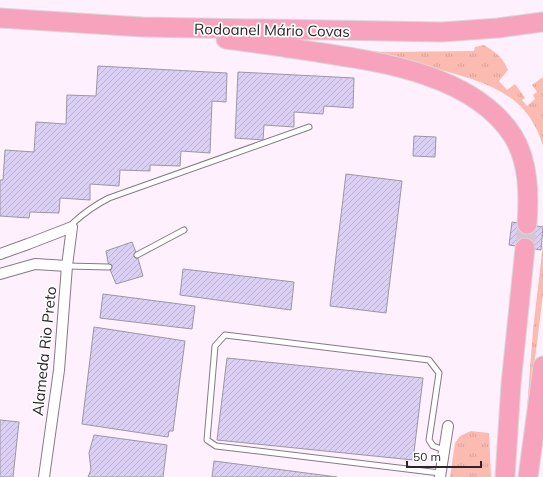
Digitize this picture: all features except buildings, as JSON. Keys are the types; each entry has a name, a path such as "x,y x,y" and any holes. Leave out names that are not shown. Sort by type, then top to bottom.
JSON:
{"highway":[{"name":"Rodoanel Mário Covas","path":"0,18 142,27 442,32 498,28 543,22"},
{"path":"142,27 372,60 411,70 468,94 483,103 495,113 514,137 520,151 527,184 529,204 528,224"},
{"path":"505,477 511,384 525,248"},
{"path":"528,477 543,366"}],"street":[{"path":"0,254 72,227"},
{"name":"Alameda Rio Preto","path":"44,477 59,370 67,266 72,227"},
{"path":"0,274 35,264 67,266"},
{"path":"440,475 448,426"}],"lane":[{"path":"72,227 73,223 81,216 109,198 309,127"},
{"path":"137,255 184,230"},
{"path":"67,266 109,267"},
{"path":"440,475 216,446 207,440 215,346 225,335 429,360 439,373 428,440 433,446 444,450"}],"green space":[{"path":"484,45 498,55 508,70 499,81 507,90 515,84 525,98 522,100 527,106 535,99 533,95 537,92 532,85 543,77 543,146 536,128 529,116 507,95 487,85 455,74 368,51 474,51 475,47"},
{"path":"543,244 543,294 527,423 533,330"},
{"path":"471,431 489,433 491,477 450,477 455,443 460,436"}],"tunnel":[{"path":"525,248 527,224"}]}
